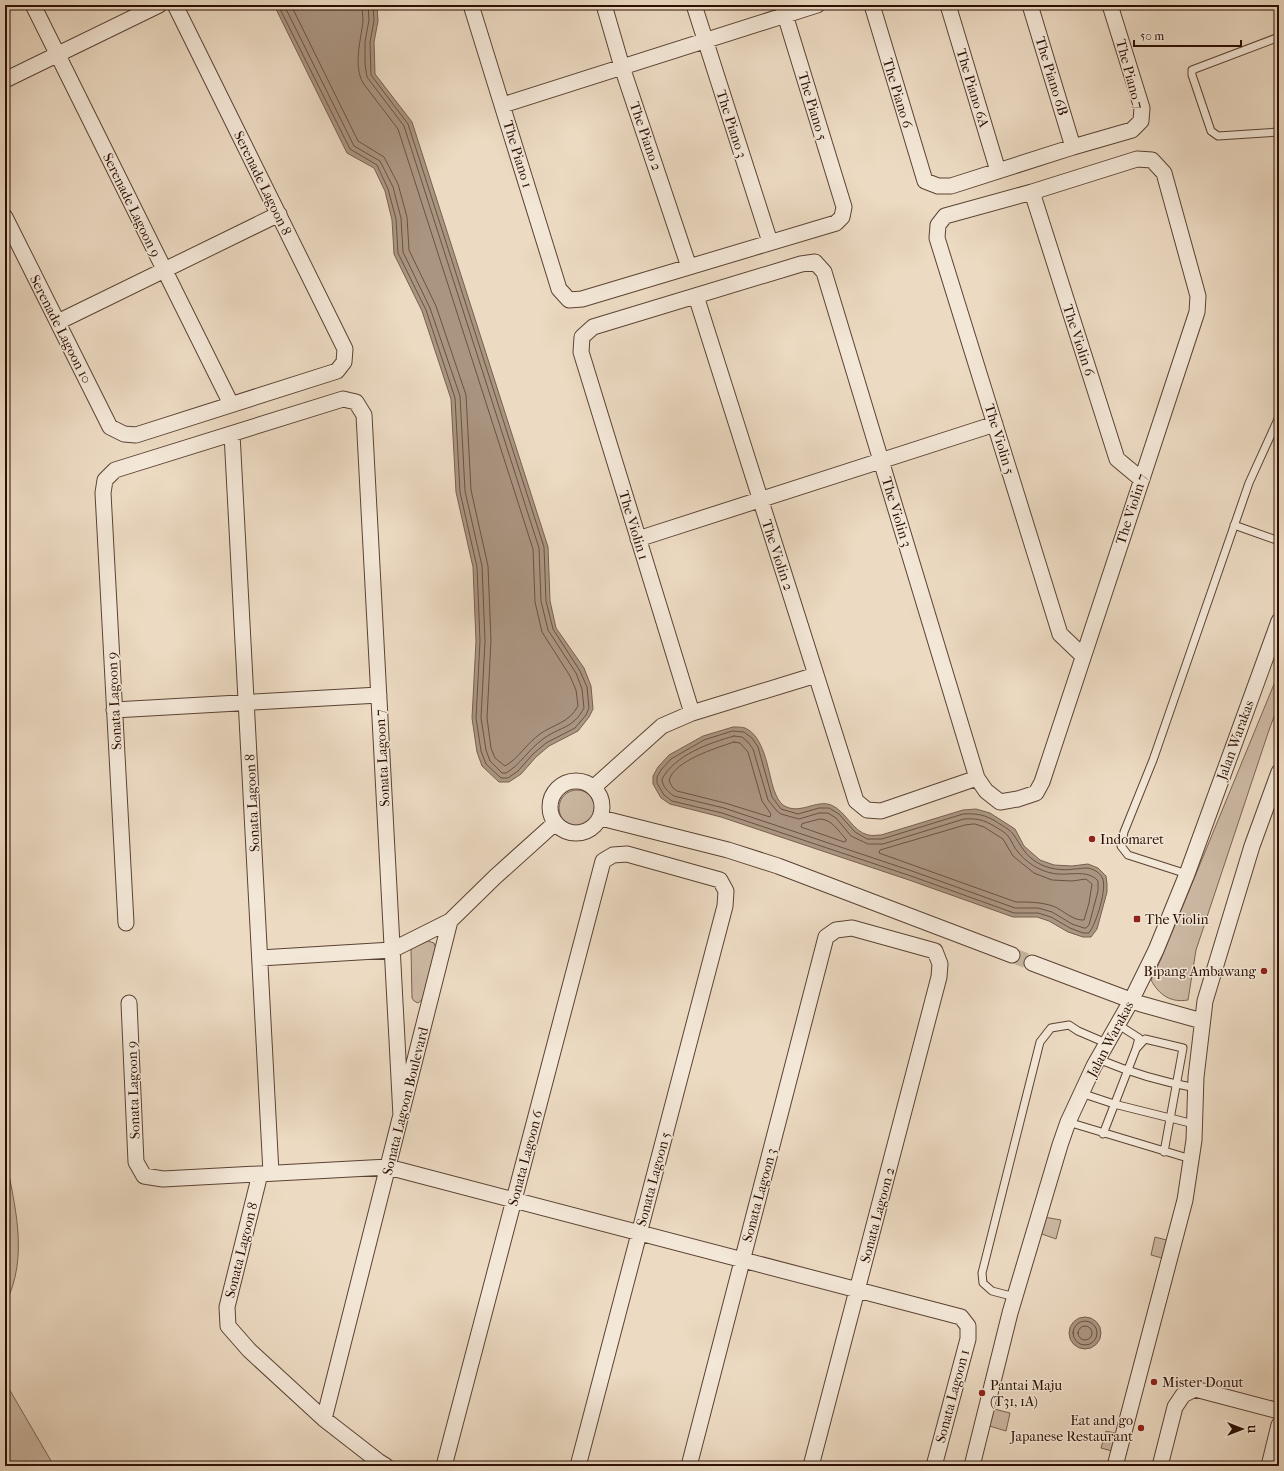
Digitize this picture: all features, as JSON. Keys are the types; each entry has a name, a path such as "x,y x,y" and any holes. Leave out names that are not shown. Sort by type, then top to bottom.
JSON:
{"street":[{"name":"Serenade Lagoon 9","path":"33,5 231,404"},
{"path":"5,80 159,5"},
{"name":"Serenade Lagoon 8","path":"176,5 346,349 344,362 337,371 231,404"},
{"name":"The Piano 1","path":"472,5 559,289 570,300 582,299 689,267"},
{"name":"The Piano 2","path":"604,5 622,67 689,267"},
{"name":"The Piano 3","path":"694,5 770,242"},
{"path":"502,105 706,40 783,10 817,5"},
{"name":"The Piano 6","path":"872,5 925,181 938,186 951,186 998,170"},
{"name":"The Piano 6A","path":"948,5 998,170"},
{"name":"The Piano 6B","path":"1030,5 1073,147"},
{"name":"The Piano 7","path":"1073,147 1132,130 1141,121 1142,108 1110,5"},
{"name":"The Piano 5","path":"770,242 836,223 842,217 844,208 783,10"},
{"path":"998,170 1073,147"},
{"name":"The Violin 7","path":"977,778 986,791 1000,802 1018,799 1036,792 1042,782 1197,312 1198,296 1164,173 1152,160 1137,159 1032,192"},
{"name":"The Violin 5","path":"1032,192 945,216 938,225 937,238 1060,634 1083,656"},
{"name":"The Violin 6","path":"1032,192 1117,459 1141,479"},
{"path":"58,322 278,214"},
{"name":"Serenade Lagoon 10","path":"5,217 110,427 124,434 136,435 231,404"},
{"path":"689,267 770,242"},
{"name":"The Violin 3","path":"696,296 801,264 815,262 824,272 977,778"},
{"name":"The Violin 1","path":"692,712 581,352 582,336 593,327 696,296"},
{"name":"The Violin 2","path":"696,296 856,801 867,810 881,812 977,778"},
{"name":"Sonata Lagoon 7","path":"232,434 343,399 356,402 364,415 401,1116"},
{"path":"638,539 995,424"},
{"name":"Sonata Lagoon 9","path":"126,924 102,494 105,480 115,470 232,434"},
{"name":"Sonata Lagoon 8","path":"232,434 260,958 266,1173 227,1307 228,1326 249,1350 324,1419"},
{"name":"Jalan Warakas","path":"972,1466 1015,1297 1068,1122 1106,1043 1131,1001 1156,950 1187,874 1279,621"},
{"path":"1262,667 1272,653 1279,651"},
{"path":"594,787 662,726 692,712 816,675"},
{"path":"114,710 379,695"},
{"path":"1115,1466 1185,1200 1191,1159 1196,1088 1191,1050 1202,1021 1205,1001 1252,846 1279,772"},
{"path":"570,781 582,781 594,787 600,796 603,807 601,818 594,827 585,833 574,834 563,830 555,823 550,811 552,798 558,788 570,781"},
{"path":"601,818 728,850 778,866 1012,956"},
{"path":"260,958 392,950 450,921 495,877 555,823"},
{"name":"Sonata Lagoon 6","path":"444,1466 603,861 613,855 627,854 720,880 726,891"},
{"name":"Sonata Lagoon 5","path":"578,1466 725,906 726,891"},
{"name":"Sonata Lagoon Boulevard","path":"324,1419 450,921"},
{"name":"Sonata Lagoon 3","path":"689,1466 826,937 836,930 852,928 935,951 940,964"},
{"path":"1032,963 1131,1001 1202,1021"},
{"name":"Sonata Lagoon 2","path":"811,1466 939,977 940,964"},
{"name":"Sonata Lagoon 9","path":"129,1003 136,1162 144,1176 163,1179 266,1173"},
{"path":"266,1173 388,1167 857,1289"},
{"name":"Sonata Lagoon 1","path":"857,1289 961,1316 968,1326 968,1339 934,1466"},
{"path":"1160,1466 1175,1408 1183,1395 1195,1390 1279,1411"},
{"path":"324,1419 378,1462 386,1466"},
{"path":"1269,1466 1279,1425"}],"lane":[{"path":"1279,37 1192,70 1192,75 1212,131 1218,136 1279,132"},
{"path":"1187,874 1128,855 1121,846 1124,832 1153,760 1249,483 1279,417"},
{"path":"1234,525 1279,541"},
{"path":"1103,1134 1139,1038 1117,1024"},
{"path":"1015,1297 992,1290 983,1283 982,1273 1040,1042 1051,1028 1069,1025 1078,1031 1106,1043"},
{"path":"1136,1049 1146,1039 1191,1050 1176,1084 1164,1152"},
{"path":"1098,1059 1128,1070 1176,1084 1196,1088"},
{"path":"1081,1093 1114,1104 1194,1124"},
{"path":"1068,1122 1103,1134 1191,1159"}],"shaded area":[{"path":"1279,672 1279,703 1196,950 1188,1000 1182,1001 1171,999 1162,994 1151,980"},
{"path":"581,790 590,795 594,801 594,815 590,821 581,826 573,826 564,821 560,815 559,804 564,795 570,791"},
{"path":"428,941 434,943 436,949 424,998 418,1003 412,998 411,950"},
{"path":"5,1155 16,1211 18,1249 17,1268 13,1286 5,1304"},
{"path":"1044,1217 1061,1220 1056,1239 1039,1233"},
{"path":"1155,1237 1174,1242 1169,1260 1151,1255"},
{"path":"5,1382 54,1466 5,1466"},
{"path":"990,1408 1010,1413 1006,1431 986,1425"},
{"path":"1106,1431 1124,1435 1119,1453 1101,1448"}],"water":[{"path":"274,5 377,6 378,21 374,42 375,74 412,122 548,547 550,601 556,628 584,668 591,686 593,709 589,717 578,731 549,746 536,757 521,774 509,782 499,782 482,766 477,752 472,718 476,641 473,567 456,492 451,399 422,311 394,254 392,220 385,191 374,168 347,153"},
{"path":"733,727 745,728 757,738 764,754 773,787 778,799 783,805 789,808 795,809 819,804 831,805 841,812 862,833 868,835 881,835 963,810 976,809 990,813 1015,829 1024,846 1040,860 1054,865 1072,866 1088,864 1098,868 1106,876 1107,892 1097,929 1091,937 1083,937 1068,932 1049,921 1037,917 1013,917 909,880 721,817 670,804 661,798 653,784 653,776 658,767 669,755 703,736"},
{"path":"1085,1317 1091,1318 1098,1324 1101,1333 1100,1339 1094,1346 1085,1349 1079,1348 1072,1342 1069,1333 1070,1327 1076,1320"}],"tunnel":[{"path":"1012,955 1032,963"}],"place":[{"name":"Indomaret","path":"1092,839"},
{"name":"The Violin","path":"1137,919"},
{"name":"Bipang Ambawang","path":"1264,971"},
{"name":"Mister Donut","path":"1154,1382"},
{"name":"Pantai Maju (T31, 1A)","path":"982,1393"},
{"name":"Eat and go Japanese Restaurant","path":"1141,1428"}]}
